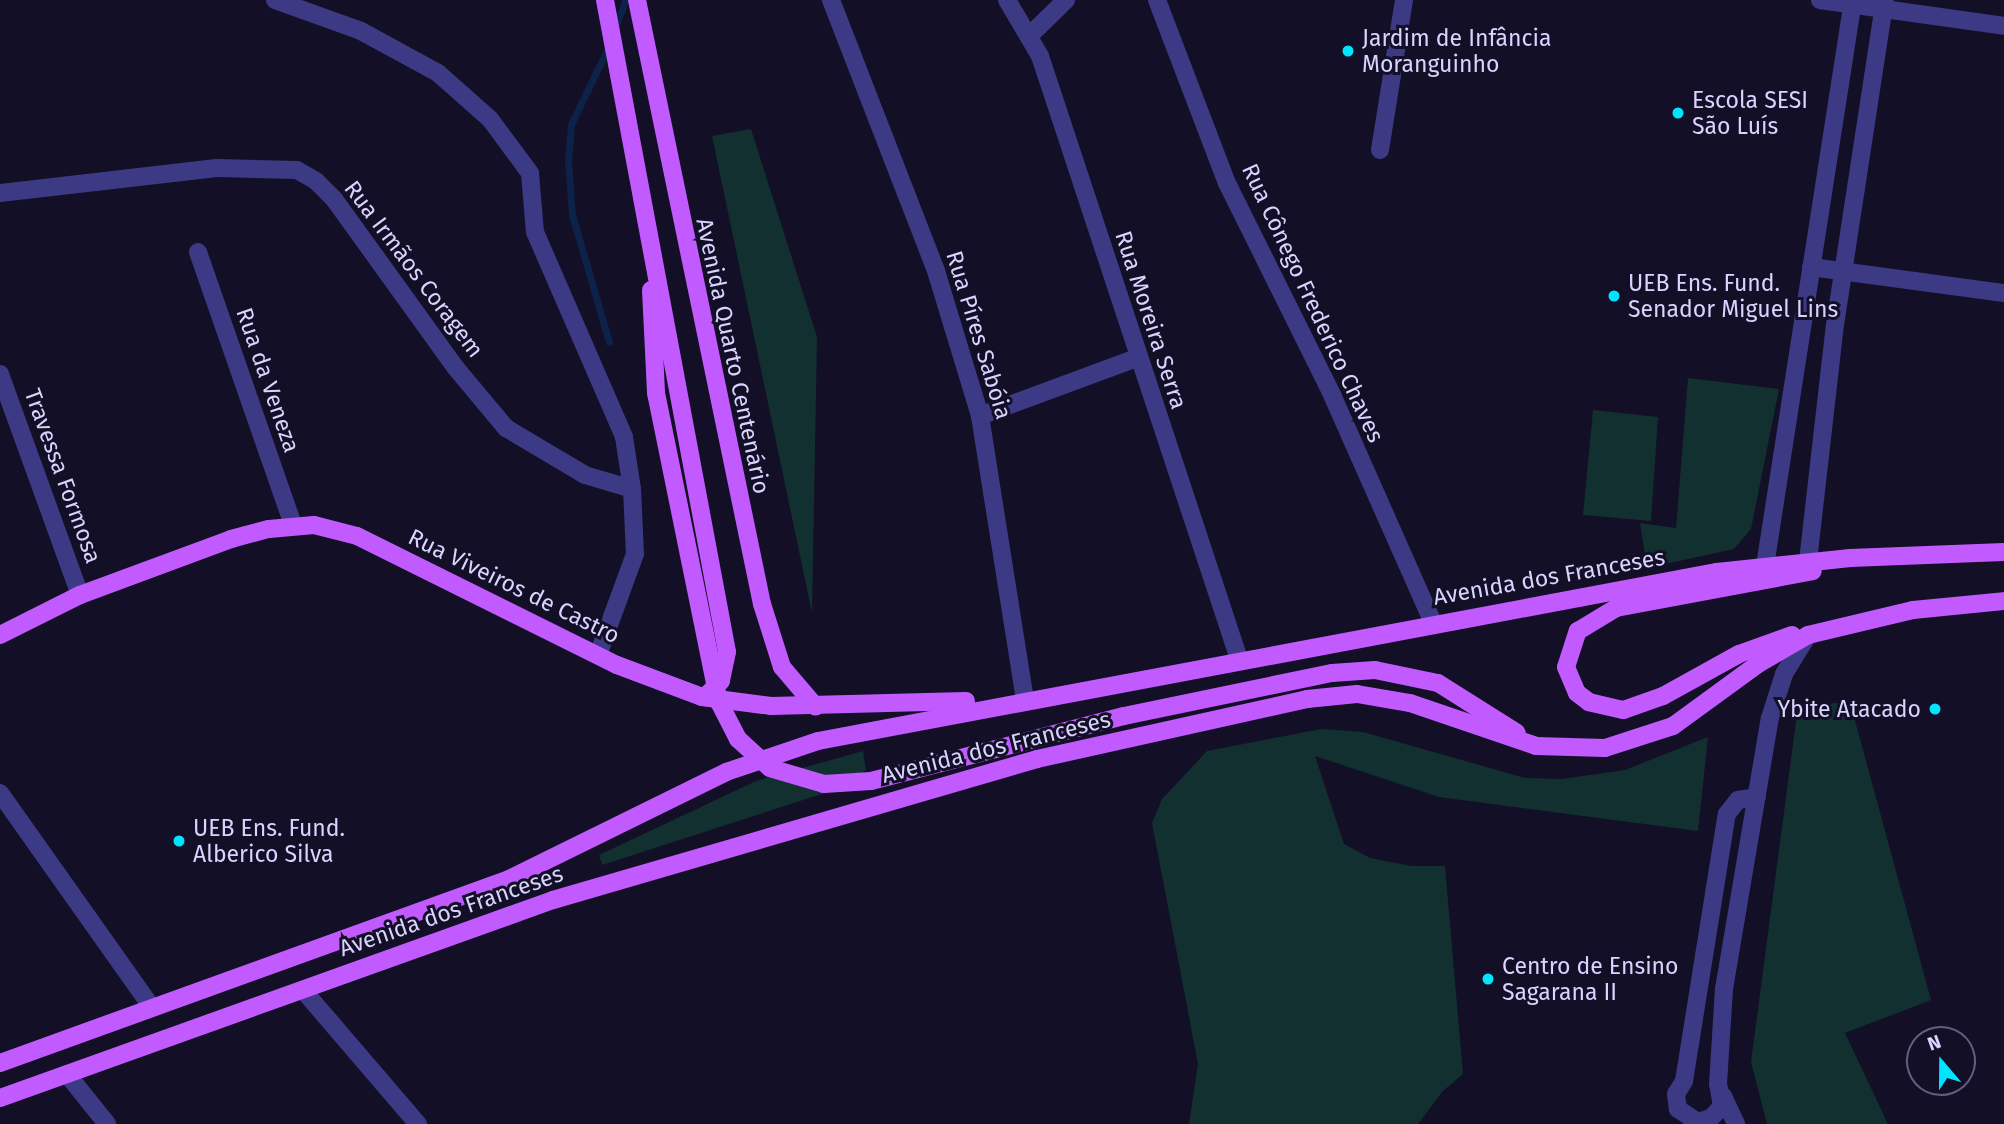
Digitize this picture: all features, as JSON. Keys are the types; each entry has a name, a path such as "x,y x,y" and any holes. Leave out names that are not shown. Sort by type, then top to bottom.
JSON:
{"main road":[{"path":"605,0 727,652 721,681 702,697"},
{"name":"Avenida Quarto Centenário","path":"637,0 679,217 771,640 790,678 817,707"},
{"path":"648,220 656,393 719,702 738,739 770,768 824,784 871,781 1124,716 1332,673 1382,671 1438,683 1508,729 1553,749"},
{"name":"Rua Viveiros de Castro","path":"0,635 80,595 231,539 293,525 334,529 357,536 598,655 702,697 746,705 817,707 1025,699"},
{"name":"Avenida dos Franceses","path":"0,1063 509,879 765,757 860,730 1433,623 1765,565 1906,555 2004,552"},
{"path":"1874,618 1755,647 1635,708 1611,710 1589,702 1577,692 1566,667 1567,654 1578,631 1616,608 1906,555"},
{"name":"Avenida dos Franceses","path":"0,1098 553,900 808,822 1037,759 1307,699 1384,696 1553,749 1605,748 1652,735 1691,715 1758,664 1808,635 1874,618 2004,601"}],"street":[{"path":"275,0 360,31 438,73 491,119 520,154 530,173 535,232 624,437 632,489 635,554 598,655"},
{"name":"Rua Píres Sabóia","path":"831,0 936,271 980,416 1025,699"},
{"name":"Rua Moreira Serra","path":"1007,0 1040,55 1137,358 1239,659"},
{"path":"1029,36 1066,0"},
{"name":"Rua Cônego Frederico Chaves","path":"1157,0 1227,183 1333,397 1433,623"},
{"path":"1380,150 1404,0"},
{"path":"1821,0 1885,4 2004,26"},
{"path":"1765,565 1853,2"},
{"path":"1808,561 1843,272 1885,4"},
{"name":"Rua Irmãos Coragem","path":"0,193 217,167 297,170 317,181 334,199 455,366 506,428 585,475 632,489"},
{"name":"Rua da Veneza","path":"198,252 293,525"},
{"path":"1811,267 2004,293"},
{"path":"980,416 1137,358"},
{"name":"Travessa Formosa","path":"0,374 80,595"},
{"path":"1676,1101 1683,1114 1697,1123 1717,1113 1721,1090 1724,989 1757,797 1778,690 1808,635"},
{"path":"0,793 152,1009"},
{"path":"1674,1124 1676,1101 1684,1081 1727,814 1738,800 1757,797"},
{"path":"303,990 418,1124"},
{"path":"67,1074 107,1124"},
{"path":"1684,1081 1698,1074 1721,1090 1736,1124"}],"green space":[{"path":"751,129 817,337 812,613 712,136"},
{"path":"1688,378 1779,389 1751,529 1734,549 1647,568 1640,523 1676,528"},
{"path":"1593,410 1658,417 1651,521 1583,515"},
{"path":"1850,702 1931,1000 1845,1033 1888,1124 1767,1124 1751,1062 1798,706"},
{"path":"1321,729 1363,732 1525,778 1562,779 1625,770 1708,737 1698,831 1439,797 1315,756 1344,844 1370,858 1411,866 1445,866 1463,1074 1443,1091 1418,1124 1189,1124 1198,1064 1152,823 1162,799 1207,751"},
{"path":"863,751 866,770 834,790 602,865 599,855 756,781"}],"waterway":[{"path":"615,28 625,0"},
{"path":"609,46 571,124 568,160 572,215 609,342"}],"place":[{"name":"Jardim de Infância Moranguinho","path":"1348,51"},
{"name":"Escola SESI São Luís","path":"1678,113"},
{"name":"UEB Ens. Fund. Senador Miguel Lins","path":"1614,296"},
{"name":"Ybite Atacado","path":"1935,709"},
{"name":"UEB Ens. Fund. Alberico Silva","path":"179,841"},
{"name":"Centro de Ensino Sagarana II","path":"1488,979"}]}
